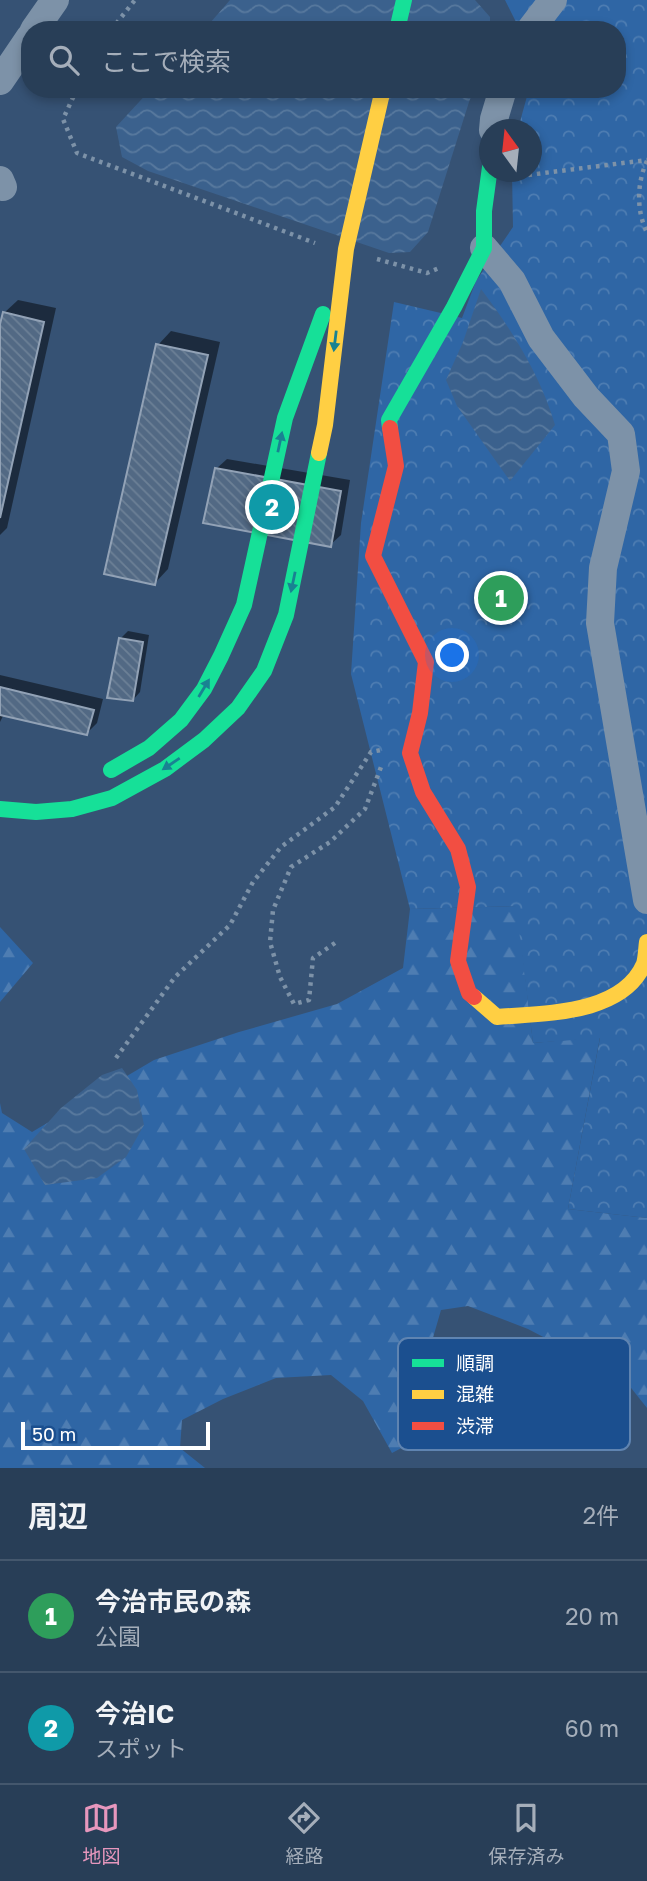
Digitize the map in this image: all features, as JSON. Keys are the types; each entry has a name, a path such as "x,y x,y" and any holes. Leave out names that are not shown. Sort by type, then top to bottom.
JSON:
{"main road":[{"path":"399,21 404,0"},
{"path":"0,809 36,812 72,809 112,798 165,769 204,740 238,708 264,671 286,615 325,425 346,249 381,98"},
{"path":"488,182 484,211 484,248 454,307 389,420 396,466 373,556 426,662 420,713 412,748 423,792 458,849 468,887 458,961 469,993 496,1017 589,1007 627,989 643,963 647,942"},
{"path":"102,775 149,748 181,720 204,689 221,656 244,605 285,418 346,249"}],"street":[{"path":"40,21 55,0"},
{"path":"537,21 553,0"},
{"path":"0,81 21,50"},
{"path":"494,119 500,98"},
{"path":"484,248 512,281 541,338 586,397 621,434 626,471 603,568 600,623 647,900"}],"path":[{"path":"118,21 135,0"},
{"path":"73,98 63,119 77,153 317,244"},
{"path":"542,169 647,160 639,188 642,223 647,232"},
{"path":"375,259 428,273 446,266"},
{"path":"335,943 313,958 309,1000 294,1004 280,977 270,942 273,910 291,867 330,842 365,809 385,758 412,748"},
{"path":"116,1058 175,977 230,925 253,882 281,846 335,807 371,752 412,748"}],"green space":[{"path":"505,0 647,0 647,1218 568,1209 600,1038 533,1043 516,906 410,909 351,674 361,523 394,302 462,318 476,281 513,227 512,182 542,182 542,119 521,119 527,98 626,98 626,21 516,21"},
{"path":"517,906 533,1043 600,1037 568,1209 647,1218 647,1408 630,1387 630,1338 545,1338 468,1306 441,1310 433,1338 398,1338 398,1450 392,1453 363,1401 331,1375 276,1378 223,1399 182,1420 180,1448 205,1468 0,1468 0,1103 2,1113 32,1132 154,1060 337,1004 403,968 410,909"},
{"path":"0,927 33,963 0,1002"}],"water":[{"path":"230,0 475,0 490,17 490,21 212,21"},
{"path":"143,98 471,98 428,232 410,252 389,253 148,171 122,157 116,127"},
{"path":"481,289 524,354 542,389 555,425 510,481 457,406 446,380 463,342"},
{"path":"122,1068 137,1090 144,1125 126,1157 97,1178 45,1185 24,1149 61,1108 102,1075"}],"building":[{"path":"3,312 44,322 0,518 0,324"},
{"path":"156,344 208,355 155,585 104,574"},
{"path":"215,468 341,491 331,547 203,523"},
{"path":"119,638 143,642 133,701 107,698"},
{"path":"0,687 94,710 87,735 0,715"}],"traffic: fast":[{"path":"399,21 404,0"},
{"path":"390,428 389,420 454,307 484,248 484,211 488,182"},
{"path":"111,770 149,748 181,720 204,689 221,656 244,605 285,418 323,314"},
{"path":"0,809 36,812 72,809 112,798 165,769 204,740 238,708 264,671 286,615 319,453"}],"traffic: slow":[{"path":"319,453 325,425 346,249 381,98"},
{"path":"474,997 497,1017 558,1012 600,1002 633,981 644,964 647,942"}],"traffic: jam":[{"path":"390,428 396,466 373,556 426,662 420,713 410,753 423,792 458,849 468,887 458,961 469,993 474,997"}],"place":[{"name":"今治IC","path":"272,507"},
{"name":"今治市民の森","path":"501,598"}]}
